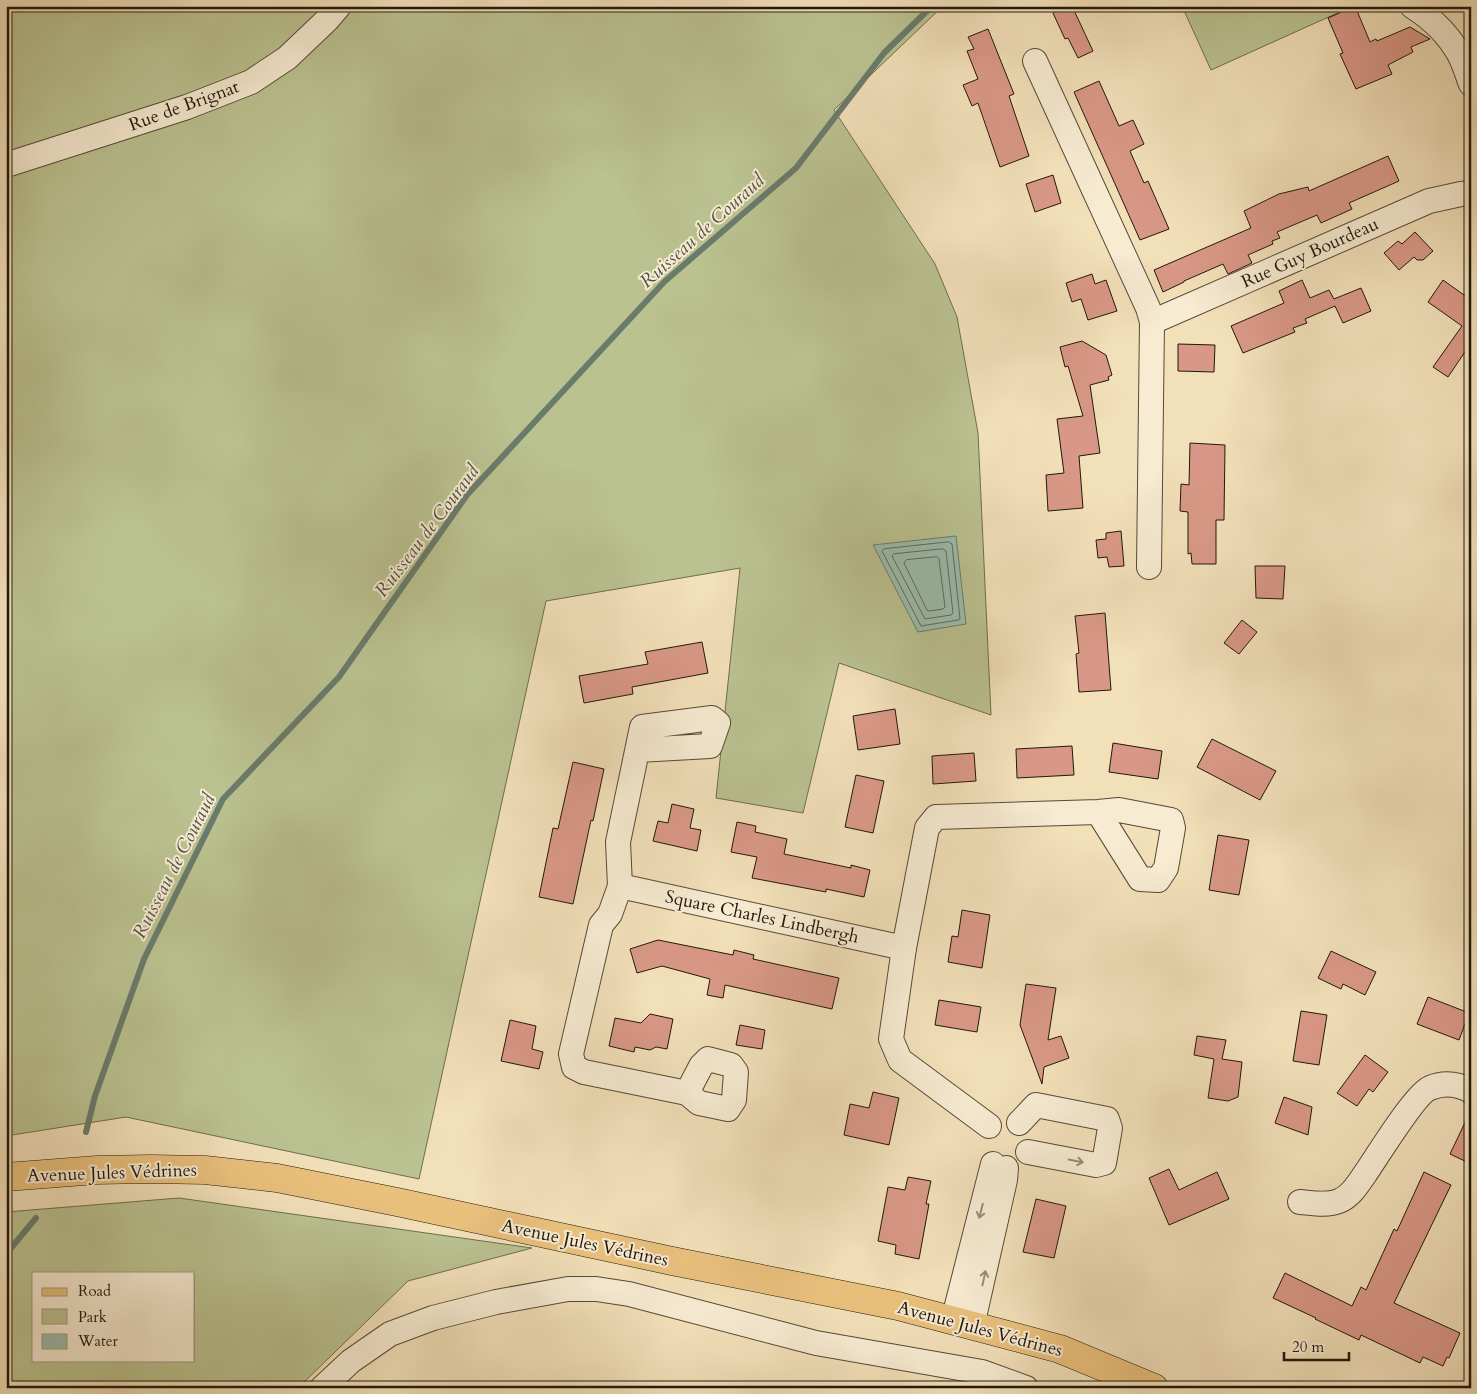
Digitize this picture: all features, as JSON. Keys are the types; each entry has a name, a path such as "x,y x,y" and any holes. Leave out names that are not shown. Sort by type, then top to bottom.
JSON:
{"main road":[{"name":"Avenue Jules Védrines","path":"6,1177 97,1170 150,1169 205,1170 277,1178 672,1261 898,1306 1060,1349 1154,1387"}],"street":[{"name":"Rue de Brignat","path":"6,165 188,107 251,82 287,58 339,6"},
{"path":"1412,6 1441,28 1460,54 1471,84"},
{"path":"1035,61 1148,308 1152,322 1149,567"},
{"name":"Rue Guy Bourdeau","path":"1152,322 1429,201 1461,194 1471,194"},
{"path":"638,750 618,842 620,886 610,914 601,925 571,1054 574,1067 584,1072 687,1093"},
{"path":"989,1126 900,1060 890,1039 904,948 927,828 936,817 1098,812"},
{"name":"Square Charles Lindbergh","path":"620,886 904,948"},
{"path":"1300,1202 1320,1204 1339,1201 1355,1189 1415,1101 1428,1088 1445,1084 1461,1086 1471,1090"},
{"path":"1019,1123 1036,1105 1107,1119 1110,1128 1104,1163 1096,1165 1028,1152"},
{"path":"963,1323 1004,1189 1000,1166 984,1154 982,1140 984,1132 995,1122 1012,1120 1019,1123 1029,1136 1028,1152 1024,1159 1017,1164 1000,1166"},
{"path":"322,1388 351,1360 390,1334 433,1318 496,1302 568,1289 596,1289 629,1294 816,1343 982,1372 1026,1388"}],"green space":[{"path":"6,6 943,6 834,110 935,264 957,317 978,433 991,715 839,663 803,813 716,798 740,568 546,601 419,1179 126,1117 6,1136"},
{"path":"1182,6 1353,6 1211,70"},
{"path":"179,1198 532,1248 408,1281 298,1388 6,1388 6,1212"}],"water":[{"path":"956,536 966,624 918,632 873,545"}],"building":[{"path":"1067,6 1072,6 1093,51 1078,58 1068,38 1065,39 1053,13"},
{"path":"1355,6 1370,42 1376,39 1377,41 1410,27 1430,39 1411,47 1413,52 1388,65 1392,74 1356,89 1340,54 1343,53 1328,18"},
{"path":"988,29 1014,94 1009,96 1029,156 1000,167 978,103 972,106 963,85 978,79 967,51 974,49 968,37"},
{"path":"1099,81 1119,126 1133,120 1144,144 1130,151 1144,183 1148,181 1169,229 1140,240 1074,92"},
{"path":"1388,156 1399,181 1349,203 1352,209 1321,223 1317,215 1277,232 1280,238 1272,241 1273,244 1248,255 1252,263 1228,274 1223,264 1163,292 1154,270 1251,228 1244,211 1279,194 1308,187 1309,191"},
{"path":"1053,175 1061,203 1035,212 1026,184"},
{"path":"1415,232 1433,251 1423,260 1417,260 1414,257 1399,270 1384,253 1398,241 1402,244"},
{"path":"1092,274 1095,284 1106,280 1117,311 1088,320 1081,299 1072,302 1066,283"},
{"path":"1302,280 1310,298 1329,290 1334,299 1361,288 1371,311 1343,323 1335,306 1305,319 1307,323 1293,328 1295,332 1243,353 1231,326 1284,303 1279,291"},
{"path":"1443,280 1471,300 1471,343 1448,377 1433,367 1462,326 1428,302"},
{"path":"1082,341 1106,355 1112,375 1108,377 1109,380 1090,385 1100,453 1079,456 1083,508 1048,511 1046,475 1064,473 1057,419 1083,416 1068,366 1065,367 1060,347"},
{"path":"1178,344 1215,345 1214,372 1178,371"},
{"path":"1190,443 1225,445 1224,520 1216,520 1216,564 1192,564 1191,553 1188,554 1188,512 1180,511 1181,484 1189,485"},
{"path":"1121,531 1124,566 1109,567 1107,557 1098,558 1096,540 1106,539 1106,533"},
{"path":"1255,566 1285,566 1283,599 1256,598"},
{"path":"1105,613 1111,690 1079,692 1076,654 1079,653 1075,616"},
{"path":"1242,620 1257,632 1239,654 1224,643"},
{"path":"702,642 708,673 632,687 633,694 584,703 579,676 648,664 645,652"},
{"path":"895,709 900,744 858,750 853,716"},
{"path":"1212,739 1276,771 1260,800 1197,767"},
{"path":"1113,743 1162,751 1158,779 1109,772"},
{"path":"1072,746 1074,775 1017,778 1016,749"},
{"path":"974,753 976,781 933,784 932,756"},
{"path":"573,762 604,769 573,904 539,897 553,828 558,829"},
{"path":"856,775 884,781 873,833 845,827"},
{"path":"672,804 694,809 690,828 701,830 697,851 653,841 658,821 668,823"},
{"path":"737,822 756,826 755,832 787,839 784,854 851,868 851,865 870,870 864,897 826,889 826,892 752,878 757,857 731,852"},
{"path":"1218,835 1249,840 1239,895 1209,890"},
{"path":"962,910 990,915 982,968 948,962 952,936 958,937"},
{"path":"658,940 733,955 734,950 754,955 753,959 839,978 832,1009 725,985 723,998 707,995 710,979 662,966 637,973 630,949"},
{"path":"1331,951 1376,972 1365,995 1343,984 1341,989 1318,978"},
{"path":"1026,984 1056,988 1048,1040 1061,1036 1069,1058 1044,1067 1042,1084 1020,1025"},
{"path":"1428,997 1469,1013 1459,1040 1417,1024"},
{"path":"939,1000 981,1007 977,1032 935,1025"},
{"path":"1301,1011 1327,1015 1319,1065 1293,1061"},
{"path":"650,1014 673,1019 667,1049 656,1047 650,1050 635,1047 634,1052 609,1046 615,1018 641,1023"},
{"path":"510,1020 536,1026 532,1049 543,1052 539,1069 501,1061"},
{"path":"740,1025 765,1030 762,1049 736,1045"},
{"path":"1197,1036 1226,1040 1222,1059 1242,1062 1238,1097 1228,1101 1208,1098 1214,1059 1194,1055"},
{"path":"1365,1055 1388,1072 1373,1092 1369,1089 1357,1106 1337,1093"},
{"path":"873,1092 899,1098 889,1145 844,1135 850,1104 869,1108"},
{"path":"1284,1097 1312,1107 1308,1135 1275,1123"},
{"path":"1471,1110 1471,1164 1450,1154"},
{"path":"1169,1169 1179,1190 1217,1172 1229,1199 1169,1225 1149,1178"},
{"path":"1424,1172 1451,1185 1394,1303 1460,1333 1449,1358 1447,1357 1443,1366 1423,1357 1420,1363 1361,1335 1359,1340 1273,1298 1285,1273 1352,1306 1361,1287 1366,1290 1394,1229 1397,1231"},
{"path":"908,1177 931,1181 926,1204 929,1204 919,1259 895,1254 896,1245 878,1241 888,1187 905,1190"},
{"path":"1036,1199 1066,1206 1054,1258 1023,1252"}],"waterway":[{"name":"Ruisseau de Couraud","path":"86,1132 95,1096 144,959 223,799 339,677 467,495 664,282 796,168 884,53 932,6"},
{"name":"Ruisseau de Couraud","path":"6,1254 36,1218"}]}
